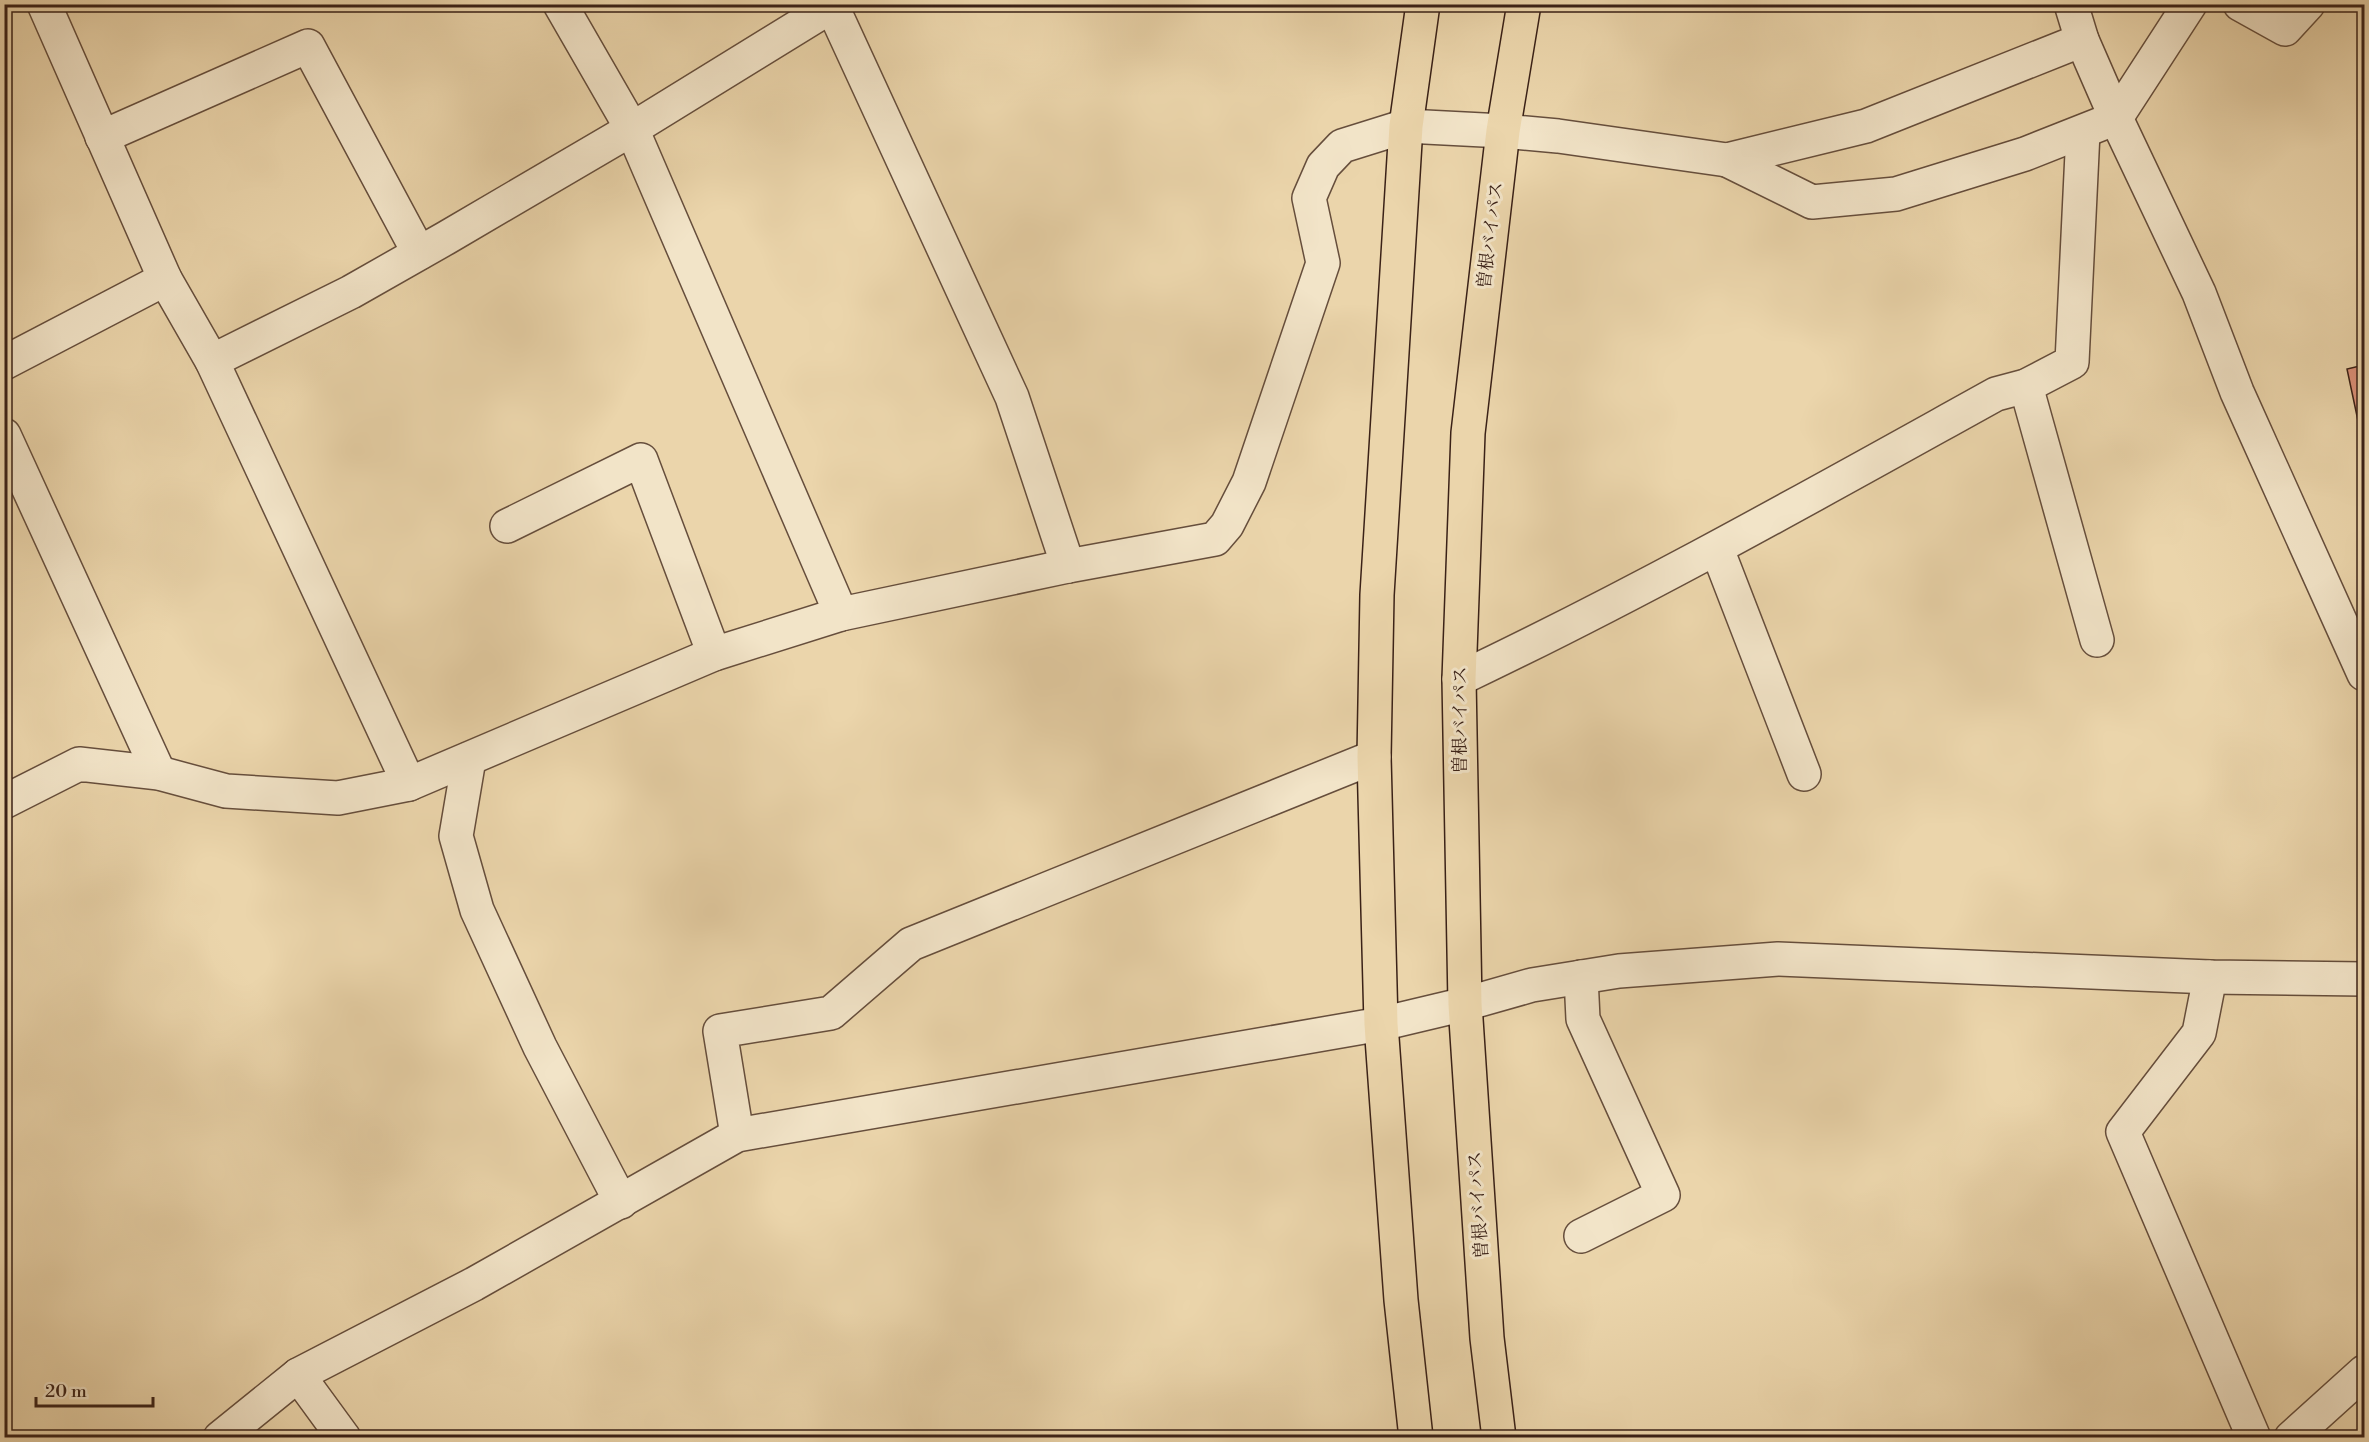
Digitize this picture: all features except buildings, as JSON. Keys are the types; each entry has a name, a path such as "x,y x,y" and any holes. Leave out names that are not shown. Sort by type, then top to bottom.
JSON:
{"highway":[{"path":"1416,1437 1401,1300 1381,1024 1374,757 1377,583 1406,126 1423,4"},
{"name":"曽根バイパス","path":"1499,1437 1487,1338 1465,1004 1459,679 1468,433 1503,130 1524,4"}],"street":[{"path":"44,4 165,279 212,361 409,784"},
{"path":"560,4 632,129 841,615"},
{"path":"2071,4 2082,40 2116,118 2199,293 2237,392 2364,674"},
{"path":"4,802 79,764 159,773 226,791 338,798 409,784 714,654 841,615 1068,566 1215,539 1227,525 1249,482 1323,263 1309,198 1323,166 1342,146 1406,126 1503,130 1727,160 1812,202 1896,194 2025,154 2116,118 2190,4"},
{"path":"2240,4 2285,29 2308,4"},
{"path":"212,361 351,292 419,253 632,129 832,5 1012,397 1068,566"},
{"path":"1727,160 1866,126 2082,40"},
{"path":"102,137 308,46 419,253"},
{"path":"1459,679 1549,636 1717,549 1996,394 2026,386 2072,362 2083,132"},
{"path":"4,363 165,279"},
{"path":"2026,386 2097,640"},
{"path":"4,435 159,773"},
{"path":"507,526 640,460 714,654"},
{"path":"1717,549 1804,774"},
{"path":"737,1135 720,1031 831,1013 911,944 1374,757"},
{"path":"469,759 456,836 477,910 540,1047 621,1202"},
{"path":"220,1437 298,1375 474,1284 737,1135 1381,1024 1532,985 1618,971 1778,959 2210,977 2364,979"},
{"path":"1581,977 1583,1019 1663,1195 1581,1236"},
{"path":"2210,977 2199,1033 2123,1132 2254,1437"},
{"path":"2291,1437 2364,1372"},
{"path":"298,1375 344,1437"}]}
